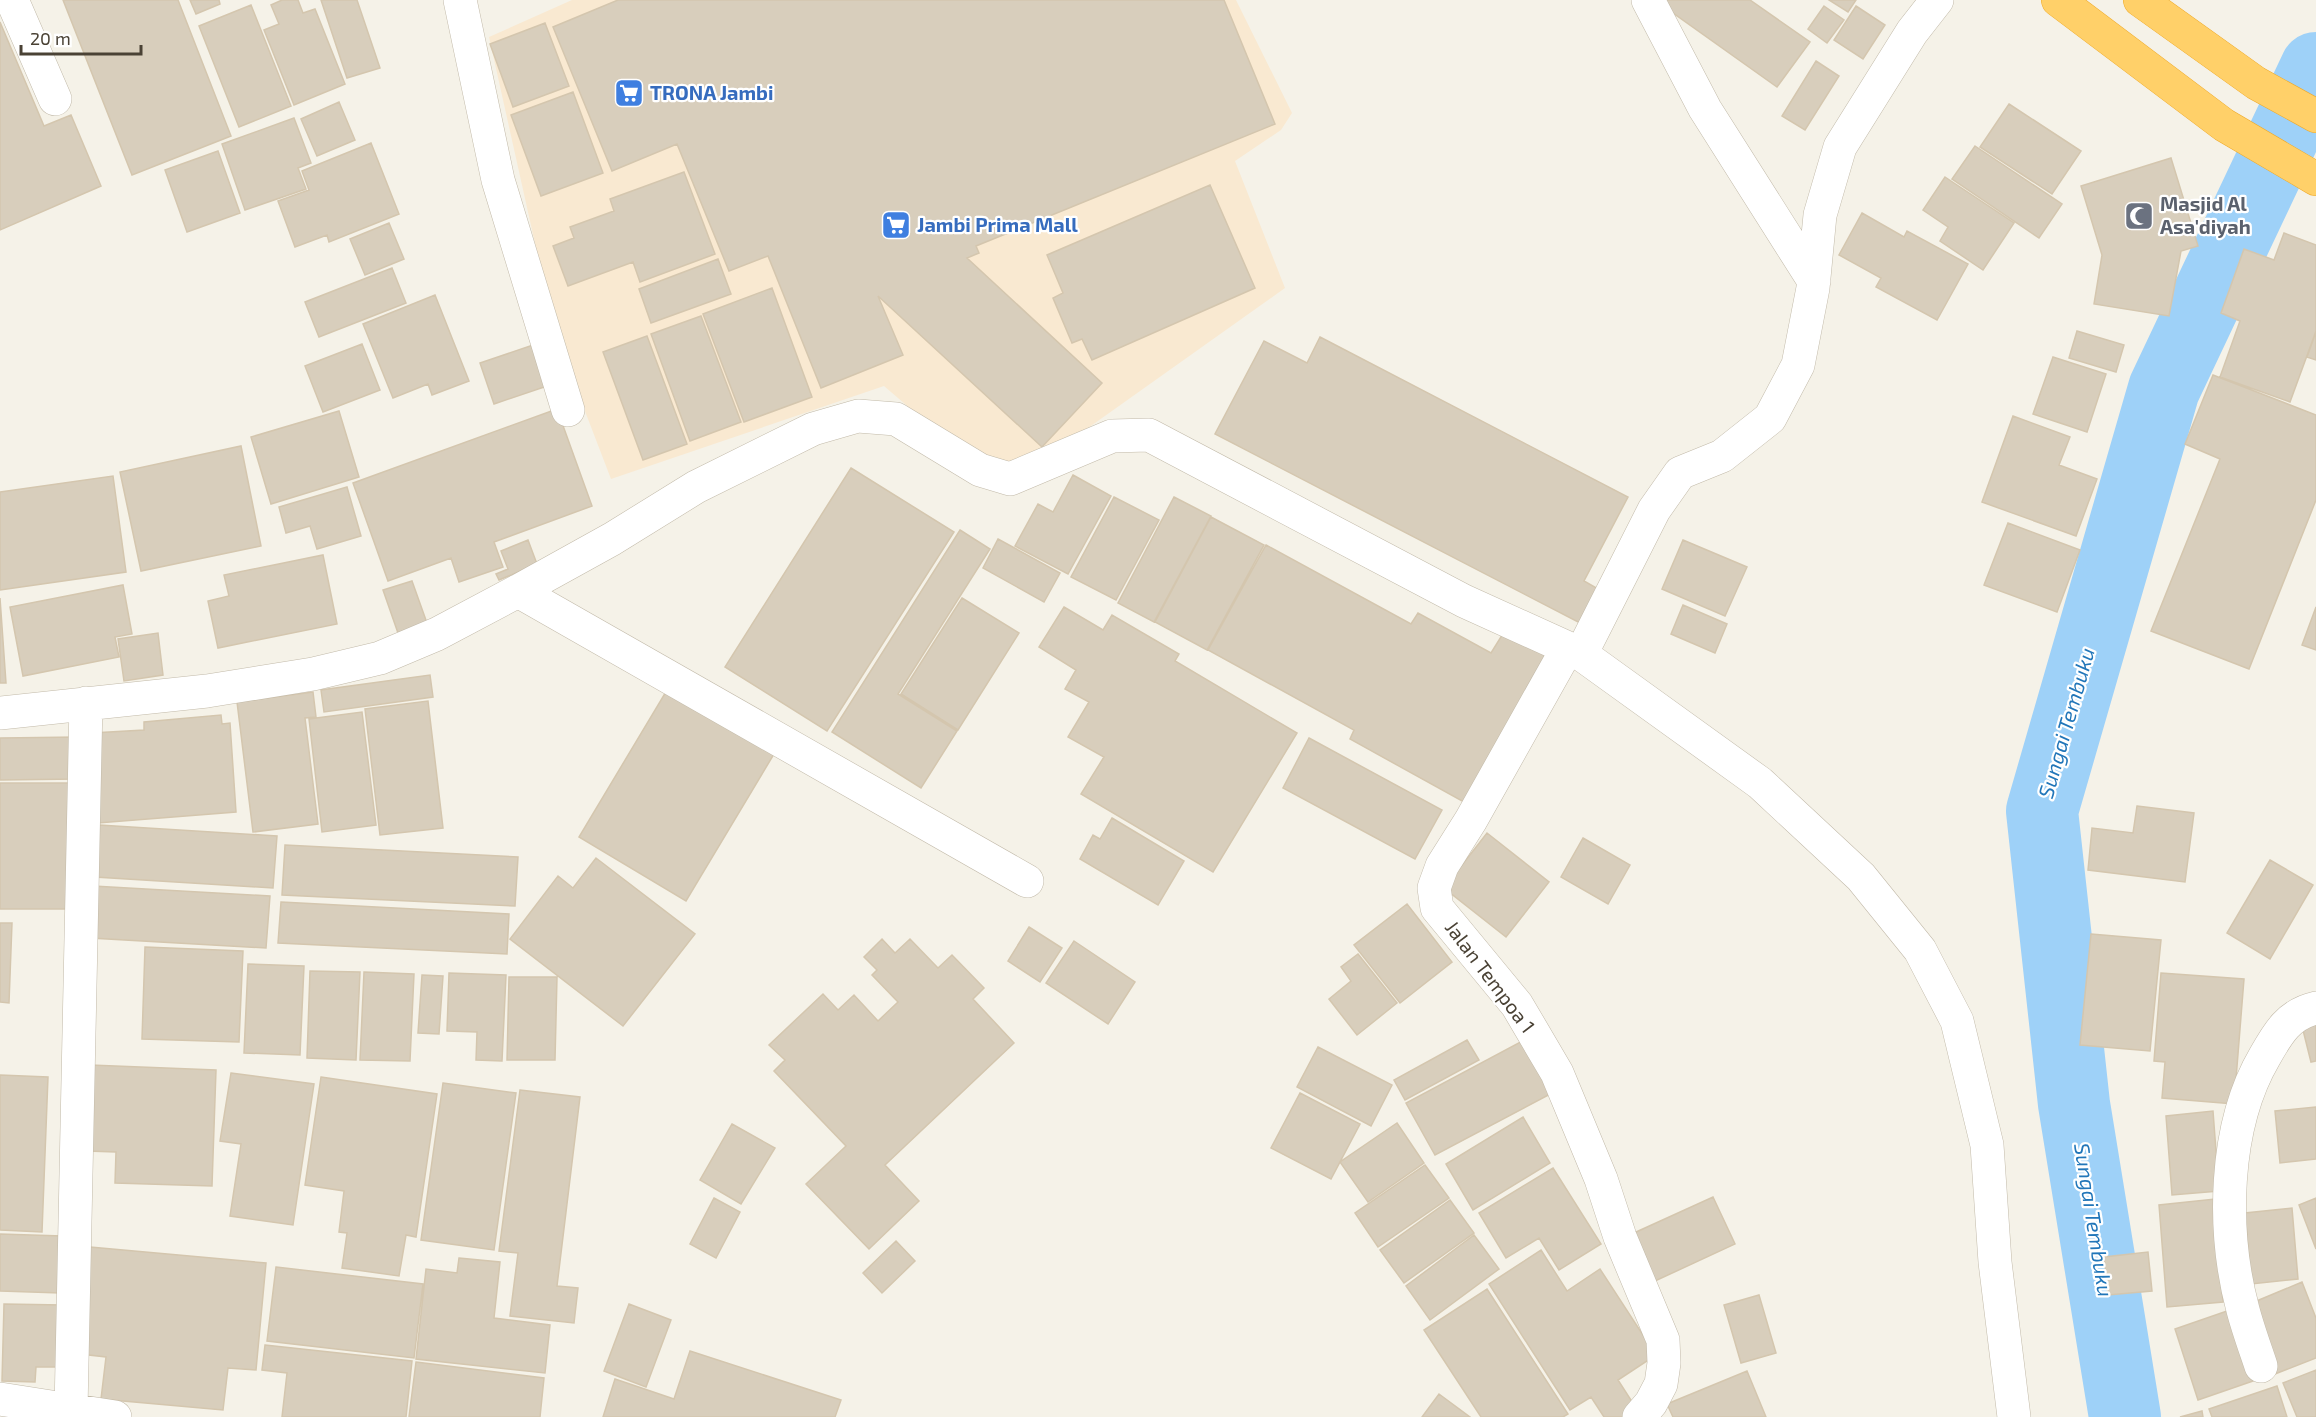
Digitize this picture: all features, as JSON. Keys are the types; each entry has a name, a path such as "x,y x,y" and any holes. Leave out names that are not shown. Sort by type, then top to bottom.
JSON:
{"highway":[{"path":"2058,0 2224,125 2316,179"},
{"path":"2140,0 2256,83 2316,116"}],"street":[{"path":"12,0 55,99"},
{"path":"460,0 498,180 568,410"},
{"path":"1648,0 1705,109 1814,281"},
{"name":"Jalan Tempoa 1","path":"1639,1417 1651,1403 1661,1384 1664,1340 1620,1237 1602,1179 1557,1073 1517,1005 1437,908 1434,888 1442,866 1574,651 1654,510 1680,473 1722,456 1770,418 1798,365 1814,281 1820,215 1840,147 1912,32 1937,0"},
{"path":"0,713 230,687 313,674 381,658 437,634 518,591 612,539 696,487 813,429 858,416 896,419 980,471 1010,478 1112,436 1149,435 1464,601 1574,651 1760,783 1861,877 1920,950 1957,1021 1987,1145 1995,1262 2014,1417"},
{"path":"518,591 1027,881"},
{"path":"71,1410 86,703"},
{"path":"2261,1366 2243,1309 2237,1278 2232,1248 2229,1182 2237,1131 2259,1065 2288,1020 2306,1010 2316,1008"},
{"path":"0,1399 115,1417"}],"shaded area":[{"name":"Jambi Prima Mall","path":"572,0 1236,0 1292,113 1281,130 1235,161 1285,288 1050,455 982,470 884,386 611,479 555,333 489,37"}],"building":[{"path":"63,0 178,0 231,136 132,175"},
{"path":"190,0 219,0 220,4 196,14"},
{"path":"282,0 298,0 303,13 315,9 345,84 294,105 264,30 279,24 271,5"},
{"path":"321,0 357,0 380,68 347,78"},
{"path":"618,0 1224,0 1275,124 976,246 979,253 967,258 1102,383 1042,447 878,296 903,355 821,388 768,256 729,271 677,144 612,171 553,27"},
{"path":"1661,0 1750,0 1810,42 1777,87 1659,3"},
{"path":"1829,0 1856,0 1848,12"},
{"path":"251,5 291,106 239,127 199,26"},
{"path":"1824,6 1844,20 1827,43 1808,29"},
{"path":"1856,6 1885,25 1863,59 1834,40"},
{"path":"0,22 44,126 71,115 101,186 0,230"},
{"path":"545,23 569,86 513,107 490,44"},
{"path":"1816,61 1839,76 1805,130 1782,116"},
{"path":"573,92 603,173 541,196 511,115"},
{"path":"339,102 355,140 317,156 301,119"},
{"path":"2009,104 2081,151 2052,194 1980,147"},
{"path":"294,118 311,163 298,168 306,189 245,210 222,144"},
{"path":"371,143 399,214 329,242 327,235 295,247 278,201 309,190 302,171"},
{"path":"1975,146 2062,204 2039,238 1952,179"},
{"path":"218,151 240,213 187,232 165,170"},
{"name":"Masjid Al Asa'diyah","path":"2171,158 2198,246 2181,251 2169,316 2094,304 2102,255 2081,186"},
{"path":"684,172 715,254 640,282 633,262 568,286 553,246 574,238 570,227 614,211 610,199"},
{"path":"1945,177 2014,223 1983,270 1940,241 1948,227 1923,210"},
{"path":"1210,185 1255,288 1092,360 1082,339 1072,343 1053,298 1063,293 1047,255"},
{"path":"1862,213 1904,237 1907,231 1968,264 1937,320 1876,287 1881,278 1839,255"},
{"path":"389,223 404,259 365,275 350,239"},
{"path":"2284,233 2316,245 2316,331 2290,402 2220,377 2240,321 2221,313 2244,249 2274,260"},
{"path":"718,259 731,294 651,323 639,289"},
{"path":"392,268 406,303 319,337 305,302"},
{"path":"772,288 812,397 744,422 703,314"},
{"path":"435,295 469,381 432,395 428,384 393,398 363,324"},
{"path":"701,316 741,422 690,441 651,334"},
{"path":"2077,331 2124,345 2116,372 2069,358"},
{"path":"2316,332 2316,360 2307,357"},
{"path":"647,336 687,444 643,460 603,352"},
{"path":"1320,337 1628,497 1584,581 1600,590 1582,624 1215,434 1264,341 1307,363"},
{"path":"542,342 556,383 494,404 480,363"},
{"path":"362,344 380,390 323,412 305,366"},
{"path":"2053,357 2106,374 2087,432 2033,414"},
{"path":"2213,375 2316,415 2316,500 2249,669 2151,631 2220,459 2185,444"},
{"path":"557,409 592,506 494,542 503,567 459,582 451,558 388,581 353,483"},
{"path":"339,411 359,477 271,504 251,437"},
{"path":"2013,416 2070,437 2059,465 2097,479 2076,536 1982,502"},
{"path":"241,446 261,546 141,571 120,472"},
{"path":"851,468 954,532 827,731 725,667"},
{"path":"1073,475 1111,496 1068,574 1015,546 1038,504 1053,512"},
{"path":"113,476 126,572 0,590 0,492"},
{"path":"347,487 361,536 317,549 310,526 286,533 279,507"},
{"path":"1114,497 1159,520 1116,600 1071,577"},
{"path":"1174,497 1211,516 1154,622 1118,603"},
{"path":"1211,517 1264,545 1207,650 1155,622"},
{"path":"2008,523 2080,550 2057,612 1984,585"},
{"path":"960,530 990,549 898,694 957,731 921,788 832,732"},
{"path":"998,539 1060,573 1044,602 983,568"},
{"path":"528,540 537,564 499,580 496,574 508,569 501,551"},
{"path":"1683,540 1747,567 1725,616 1662,589"},
{"path":"1266,545 1411,624 1418,613 1491,653 1504,632 1555,659 1473,807 1350,739 1354,730 1208,650"},
{"path":"323,555 337,624 218,648 208,601 229,596 224,575"},
{"path":"412,581 427,623 398,633 383,590"},
{"path":"123,585 132,634 115,637 119,657 23,676 10,607"},
{"path":"0,598 6,683 0,683"},
{"path":"962,598 1019,633 958,730 901,694"},
{"path":"1683,605 1727,624 1715,653 1671,634"},
{"path":"1064,607 1103,630 1112,615 1179,654 1175,661 1297,733 1213,872 1081,794 1104,757 1068,737 1089,702 1065,689 1076,670 1039,647"},
{"path":"2316,607 2316,650 2302,645"},
{"path":"158,633 163,675 124,681 118,639"},
{"path":"430,675 433,697 324,712 321,690"},
{"path":"673,680 780,744 686,901 579,837"},
{"path":"313,692 316,717 305,718 318,824 253,832 237,702"},
{"path":"428,701 443,828 380,835 365,709"},
{"path":"362,712 376,825 322,832 309,719"},
{"path":"221,715 222,724 230,723 236,812 98,823 92,733 144,730 144,722"},
{"path":"78,737 77,779 0,780 0,738"},
{"path":"1309,738 1442,810 1415,859 1283,788"},
{"path":"0,783 82,783 82,909 0,909"},
{"path":"2137,806 2194,813 2185,882 2088,870 2092,828 2133,833"},
{"path":"1112,818 1184,861 1158,905 1080,859 1093,835 1100,839"},
{"path":"99,825 277,836 273,888 95,877"},
{"path":"1487,833 1549,882 1506,937 1444,888"},
{"path":"1583,838 1630,865 1608,904 1561,877"},
{"path":"285,845 518,857 515,906 282,895"},
{"path":"596,858 695,934 623,1026 510,939 558,876 573,888"},
{"path":"2270,860 2313,885 2270,959 2227,933"},
{"path":"93,886 270,896 266,948 90,938"},
{"path":"281,902 509,914 507,954 278,943"},
{"path":"1407,904 1452,962 1400,1003 1354,945"},
{"path":"0,923 12,923 9,1003 0,1002"},
{"path":"1029,927 1062,948 1040,982 1008,961"},
{"path":"2091,934 2161,940 2150,1051 2080,1045"},
{"path":"882,939 895,953 910,939 938,968 952,955 984,988 973,999 1014,1043 885,1165 919,1201 869,1249 806,1184 846,1146 774,1071 785,1060 769,1045 823,994 838,1010 854,995 878,1021 898,1002 872,975 877,970 864,957"},
{"path":"1074,941 1135,982 1108,1024 1046,983"},
{"path":"145,947 243,951 239,1042 142,1039"},
{"path":"1358,954 1397,1003 1357,1035 1329,999 1351,981 1341,967"},
{"path":"248,964 304,966 300,1055 244,1053"},
{"path":"310,971 360,972 356,1060 307,1058"},
{"path":"364,972 414,974 410,1061 360,1060"},
{"path":"449,973 506,975 502,1061 476,1060 477,1032 447,1031"},
{"path":"2161,973 2244,979 2234,1104 2162,1098 2165,1062 2154,1061"},
{"path":"422,975 443,976 439,1034 418,1033"},
{"path":"509,977 557,977 555,1060 507,1060"},
{"path":"2316,1014 2316,1061 2311,1062 2300,1018"},
{"path":"1530,1037 1558,1090 1435,1155 1406,1103"},
{"path":"1467,1040 1479,1060 1405,1100 1394,1080"},
{"path":"1318,1047 1392,1085 1371,1126 1297,1087"},
{"path":"90,1065 216,1070 212,1186 115,1183 116,1152 87,1151"},
{"path":"231,1073 314,1084 293,1225 230,1216 241,1144 220,1141"},
{"path":"0,1075 48,1077 42,1232 0,1230"},
{"path":"321,1077 437,1094 416,1237 406,1235 399,1276 342,1268 347,1233 339,1232 344,1191 305,1185"},
{"path":"443,1083 516,1093 494,1250 421,1240"},
{"path":"520,1090 580,1097 557,1286 578,1288 574,1323 510,1316 518,1253 499,1251"},
{"path":"1300,1093 1360,1124 1331,1179 1271,1148"},
{"path":"2316,1107 2316,1159 2280,1163 2275,1111"},
{"path":"2213,1111 2219,1191 2172,1195 2166,1116"},
{"path":"1523,1117 1550,1163 1473,1210 1446,1164"},
{"path":"1397,1123 1424,1163 1368,1202 1340,1162"},
{"path":"732,1124 775,1148 741,1204 700,1180"},
{"path":"1425,1165 1449,1198 1378,1247 1355,1213"},
{"path":"1553,1168 1601,1244 1559,1270 1539,1238 1506,1258 1479,1213"},
{"path":"1713,1197 1735,1244 1655,1281 1634,1233"},
{"path":"714,1198 740,1212 716,1258 690,1244"},
{"path":"2316,1198 2316,1249 2299,1205"},
{"path":"2215,1199 2223,1302 2167,1307 2159,1205"},
{"path":"1450,1200 1474,1233 1404,1283 1380,1250"},
{"path":"2292,1208 2298,1279 2251,1284 2245,1213"},
{"path":"0,1234 62,1236 60,1293 0,1291"},
{"path":"1474,1235 1499,1269 1430,1320 1406,1286"},
{"path":"896,1241 915,1261 882,1293 863,1273"},
{"path":"90,1247 266,1263 256,1370 228,1368 223,1410 101,1399 106,1357 80,1354"},
{"path":"1541,1250 1567,1291 1600,1269 1656,1355 1618,1380 1638,1411 1629,1417 1604,1417 1591,1397 1570,1410 1489,1284"},
{"path":"2148,1252 2152,1291 2108,1295 2104,1257"},
{"path":"459,1258 500,1262 494,1318 550,1325 545,1373 416,1359 426,1269 457,1273"},
{"path":"276,1267 423,1284 414,1358 267,1341"},
{"path":"2302,1282 2316,1318 2316,1358 2275,1374 2247,1305"},
{"path":"1487,1289 1568,1414 1563,1417 1481,1417 1424,1330"},
{"path":"1759,1295 1776,1353 1741,1363 1724,1305"},
{"path":"4,1304 63,1305 61,1367 36,1367 35,1382 2,1381"},
{"path":"629,1304 671,1320 646,1387 604,1371"},
{"path":"2230,1310 2253,1381 2198,1400 2175,1329"},
{"path":"265,1345 412,1361 406,1417 282,1417 287,1373 262,1370"},
{"path":"690,1351 841,1400 835,1417 603,1417 615,1379 674,1399"},
{"path":"416,1362 544,1378 540,1417 409,1417"},
{"path":"2316,1370 2316,1417 2297,1417 2283,1383"},
{"path":"1747,1371 1766,1417 1673,1417 1667,1404"},
{"path":"2277,1386 2287,1417 2212,1417 2209,1409"},
{"path":"1439,1394 1470,1417 1422,1417"},
{"path":"2202,1411 2203,1417 2180,1417"}],"waterway":[{"name":"Sungai Tembuku","path":"2125,1417 2074,1104 2042,811 2164,389 2316,68"}],"place":[{"name":"TRONA Jambi","path":"629,93"},
{"name":"Masjid Al Asa'diyah","path":"2139,216"},
{"name":"Jambi Prima Mall","path":"896,225"}]}
